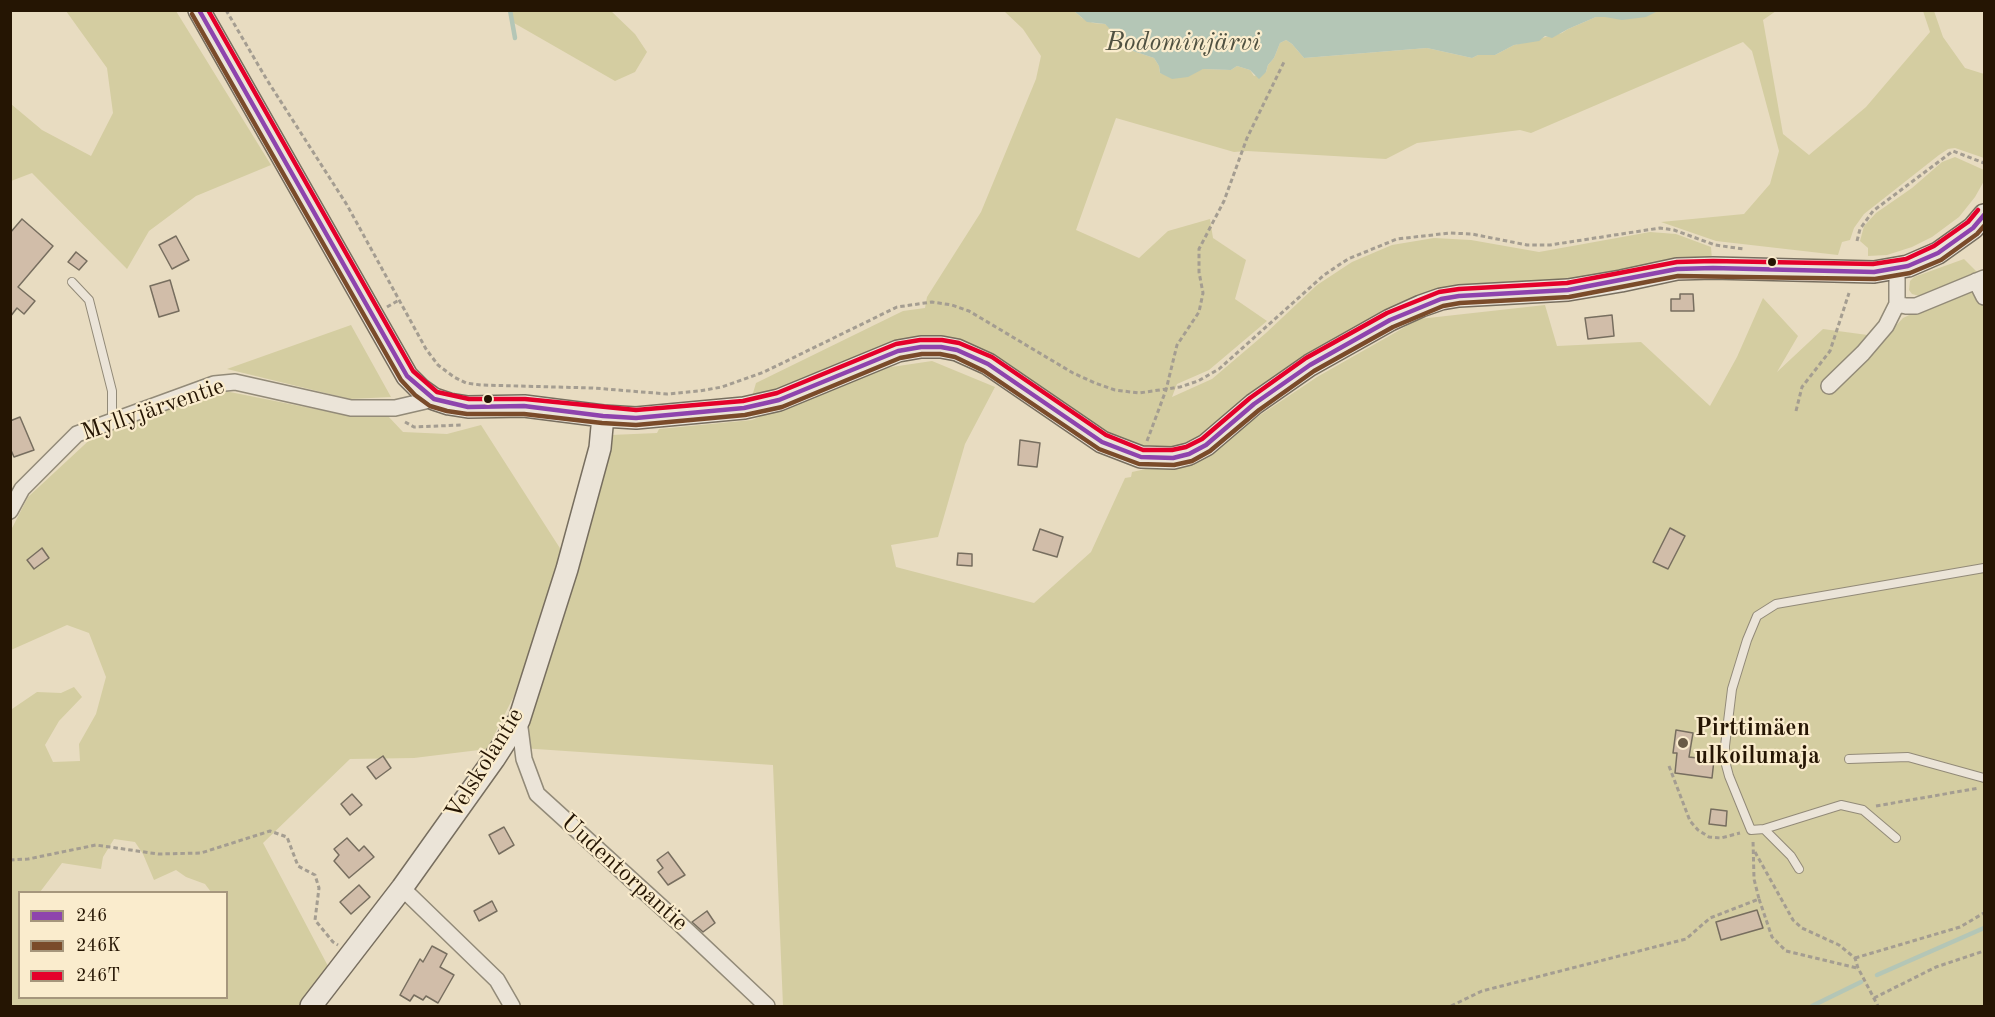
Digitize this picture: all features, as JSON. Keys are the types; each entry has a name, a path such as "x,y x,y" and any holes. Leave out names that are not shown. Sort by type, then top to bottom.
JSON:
{"main road":[{"path":"199,10 407,376 434,399 468,407 524,406 636,418 744,408 779,400 898,351 921,347 941,347 957,350 988,364 1102,442 1141,457 1173,458 1206,445 1254,404 1310,365 1390,320 1441,299 1568,290 1677,269 1713,268 1847,273 1897,269 1923,261 1938,253 1973,228 1984,215"},
{"name":"Velskolantie","path":"311,1006 402,888 519,720 567,569 600,448 603,416"}],"street":[{"path":"1829,386 1863,353 1886,326 1897,304 1897,269"},
{"path":"1897,304 1916,306 1980,279 1984,297"},
{"name":"Myllyjärventie","path":"10,511 22,489 76,434 214,384 235,382 351,408 395,408 434,399"},
{"name":"Uudentorpantie","path":"519,720 524,759 537,794 767,1006"},
{"path":"402,888 497,980 512,1006"}],"lane":[{"path":"72,282 89,300 111,391 112,421"},
{"path":"1896,838 1863,810 1841,805 1764,829 1751,830 1725,761 1732,689 1757,616 1776,604 1984,568"},
{"path":"1849,759 1908,758 1984,778"},
{"path":"1764,829 1791,856 1799,869"}],"path":[{"path":"226,10 267,80 347,206 426,349 438,365 466,383 593,388 667,394 699,391 744,380 764,372 897,307 932,302 952,305 969,311 1073,373 1095,383 1115,390 1139,393 1166,390 1198,381 1219,369 1324,276 1348,259 1396,239 1449,232 1472,234 1527,245 1551,245 1660,228 1674,230 1715,245 1747,250"},
{"path":"1141,457 1166,390 1177,345 1199,312 1203,293 1199,272 1199,249 1224,201 1247,138 1284,62"},
{"path":"1857,241 1860,229 1873,211 1953,151 1984,163"},
{"path":"1796,411 1802,387 1830,351 1849,293"},
{"path":"395,408 403,420 414,427 468,424"},
{"path":"1669,766 1690,821 1698,830 1709,837 1721,838 1751,830"},
{"path":"1863,810 1894,802 1978,789 1984,783"},
{"path":"10,860 28,859 96,845 158,854 201,853 270,831 287,837 298,866 315,874 318,888 315,920 333,942 352,953"},
{"path":"1857,968 1786,951 1772,937 1754,879 1755,851 1793,920 1802,928 1839,945 1855,958 1857,968 1878,1006"},
{"path":"1451,1006 1482,991 1686,939 1710,918 1759,899"},
{"path":"1855,958 1960,927 1984,913"},
{"path":"1874,998 1936,967 1984,951"}],"shaded area":[{"path":"1658,10 1776,11 1763,20 1783,134 1809,155 1866,107 1930,32 1923,11 1934,11 1943,37 1965,68 1984,74 1984,158 1955,148 1948,149 1864,214 1854,228 1850,240 1842,242 1838,255 1716,241 1661,222 1744,214 1770,184 1779,151 1752,51 1743,42 1531,133 1520,130 1417,143 1386,159 1234,152 1116,118 1076,230 1139,258 1168,231 1210,219 1213,238 1246,260 1235,299 1267,321 1209,370 1177,384 1172,397 1212,379 1317,285 1352,262 1392,245 1434,238 1471,240 1539,252 1650,232 1676,234 1711,247 1712,260 1581,283 1452,291 1210,435 1175,450 1147,451 1126,445 947,342 751,400 756,383 903,311 925,308 927,297 981,212 1036,79 1041,56 1023,29 1004,11 1074,11 1093,23 1105,24 1122,37 1133,51 1154,58 1160,73 1163,74 1203,69 1231,70 1237,66 1250,70 1254,76 1266,72 1280,43 1286,40 1304,58 1427,48 1472,58 1478,55 1495,55 1514,45 1562,33 1596,17"},
{"path":"66,11 176,11 271,165 196,196 149,231 127,269 32,173 11,181 11,104 42,130 91,156 113,113 107,68"},
{"path":"511,11 611,11 635,34 647,52 635,72 615,81 514,23"},
{"path":"1955,157 1984,170 1984,181 1959,217 1932,237 1912,247 1887,255 1868,256 1868,248 1860,241 1864,226 1876,213 1912,188 1942,162"},
{"path":"1964,259 1980,275 1923,297 1912,294 1909,290 1910,281 1914,277"},
{"path":"1984,283 1984,1006 783,1006 773,765 521,748 611,435 657,433 659,429 752,420 878,369 932,361 995,387 965,444 938,537 891,545 896,567 1034,603 1091,552 1125,478 1131,477 1132,472 1196,458 1317,377 1419,319 1545,305 1557,346 1641,342 1710,406 1737,357 1763,298 1798,336 1777,372 1823,329 1875,336 1892,330 1903,318 1951,295"},
{"path":"351,325 391,397 350,399 227,369"},
{"path":"220,390 345,415 387,415 403,432 447,434 481,425 563,553 514,696 487,749 414,758 350,759 263,843 329,968 299,1006 11,1006 12,709 37,692 61,693 74,687 82,697 59,721 45,745 53,762 80,761 79,744 96,714 106,677 89,633 67,625 11,650 10,532 28,497 97,433"}],"water":[{"name":"Bodominjärvi","path":"1074,11 1658,11 1646,17 1622,20 1596,17 1552,38 1545,36 1539,41 1514,45 1495,55 1478,55 1472,58 1427,48 1304,58 1286,40 1280,43 1266,72 1259,79 1250,70 1237,66 1231,70 1203,69 1188,77 1172,79 1160,73 1154,58 1133,51 1122,37 1115,34 1105,24 1087,22"}],"building":[{"path":"22,219 53,246 18,287 35,301 24,314 17,308 10,317 10,233"},
{"path":"176,236 189,260 172,269 159,245"},
{"path":"76,252 87,261 79,270 68,262"},
{"path":"170,280 179,311 159,317 150,286"},
{"path":"1680,294 1693,294 1694,311 1671,311 1671,299 1680,299"},
{"path":"1612,315 1614,336 1588,339 1585,318"},
{"path":"20,417 34,450 14,457 10,448 10,421"},
{"path":"1020,440 1040,443 1037,467 1018,465"},
{"path":"1670,528 1685,536 1668,569 1653,562"},
{"path":"1040,529 1063,537 1057,557 1033,550"},
{"path":"42,548 49,558 34,569 27,560"},
{"path":"958,553 972,554 972,566 957,565"},
{"name":"Pirttimäen ulkoilumaja","path":"1676,730 1693,733 1689,757 1714,760 1712,778 1675,773 1677,753 1673,753"},
{"path":"383,756 391,768 376,779 367,767"},
{"path":"352,794 362,805 350,815 341,804"},
{"path":"1711,809 1727,811 1726,826 1709,824"},
{"path":"504,827 514,845 499,854 489,835"},
{"path":"347,838 359,851 364,846 374,857 349,878 334,861 339,855 334,849"},
{"path":"668,852 685,875 668,885 658,872 663,868 657,860"},
{"path":"359,885 370,897 351,914 340,902"},
{"path":"492,901 497,911 479,921 474,911"},
{"path":"1757,910 1763,928 1721,940 1716,922"},
{"path":"707,911 715,923 703,932 692,922"},
{"path":"432,946 447,954 440,967 454,975 438,1003 426,996 423,1000 414,995 410,1001 400,995 420,959 423,962"}],"waterway":[{"path":"510,10 515,38"},
{"path":"1877,975 1984,928"},
{"path":"1812,1006 1861,982"}],"transit line":[{"name":"246","path":"199,10 407,376 434,399 468,407 524,406 636,418 744,408 779,400 898,351 921,347 941,347 957,350 988,364 1102,442 1141,457 1173,458 1189,454 1206,445 1254,404 1310,365 1390,320 1441,299 1568,290 1677,269 1874,272 1908,266 1938,253 1973,228 1984,215"},
{"name":"246T","path":"208,10 413,371 437,392 469,399 525,399 636,410 743,401 777,393 896,344 920,340 942,340 959,343 992,357 1106,435 1143,450 1172,450 1186,447 1202,439 1250,398 1306,358 1387,313 1439,292 1567,283 1677,262 1873,264 1906,259 1934,246 1968,222 1978,210"},
{"name":"246K","path":"192,14 401,380 415,395 430,406 467,414 524,414 636,425 745,415 782,407 900,358 940,354 955,357 984,371 1099,449 1139,464 1174,465 1192,461 1210,451 1259,410 1314,371 1393,327 1443,306 1569,297 1678,276 1875,279 1910,273 1941,260 1977,234 1984,226"}],"place":[{"name":"Pirttimäen ulkoilumaja","path":"1683,743"}]}
